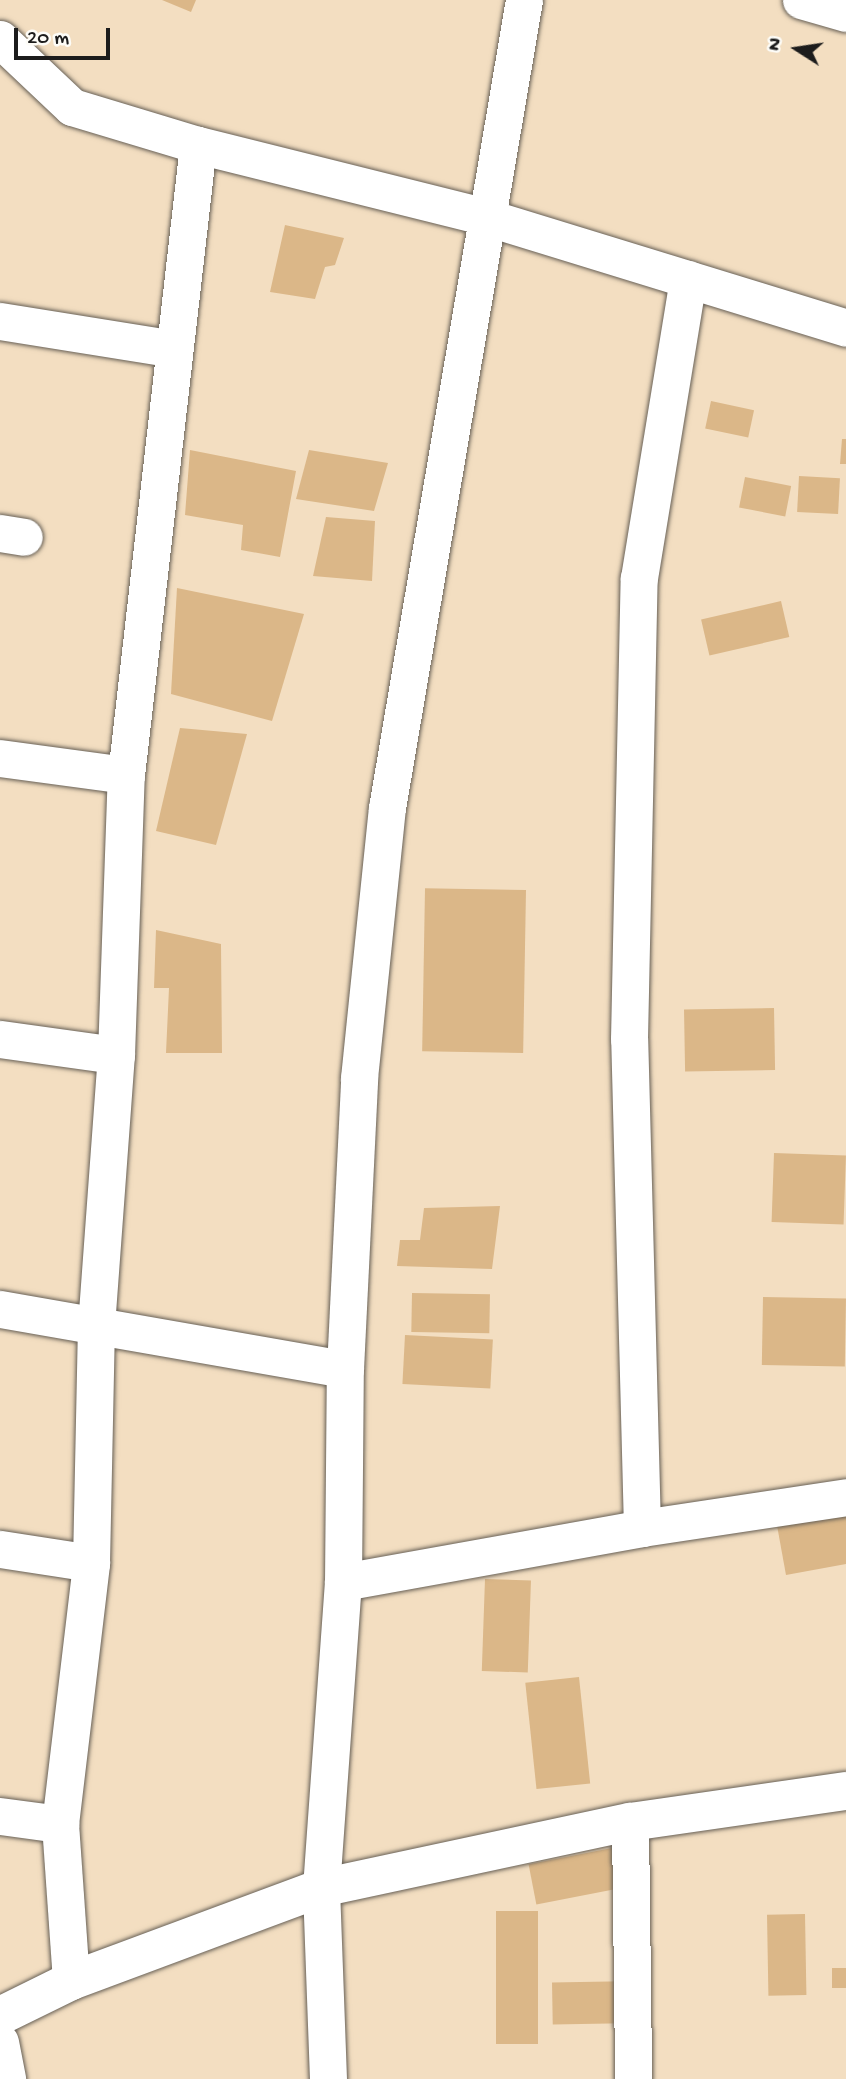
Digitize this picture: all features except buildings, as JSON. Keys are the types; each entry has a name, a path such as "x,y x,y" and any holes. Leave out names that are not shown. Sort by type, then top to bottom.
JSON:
{"street":[{"path":"328,2079 321,1888 343,1583 345,1369 359,1078 387,808 524,0"},
{"path":"801,0 846,13"},
{"path":"0,39 72,107 198,145 486,217 846,328"},
{"path":"71,1982 60,1824 91,1563 96,1326 116,1055 126,775 198,145"},
{"path":"642,1528 629,1039 639,578 688,279"},
{"path":"0,321 174,349"},
{"path":"0,758 126,775"},
{"path":"0,1039 116,1055"},
{"path":"0,1309 345,1369"},
{"path":"343,1583 642,1528 846,1497"},
{"path":"0,1549 91,1563"},
{"path":"0,2016 71,1982 321,1888 630,1822 846,1791"},
{"path":"0,1816 60,1824"},
{"path":"630,1822 633,2079"},
{"path":"0,2042 7,2079"}]}
